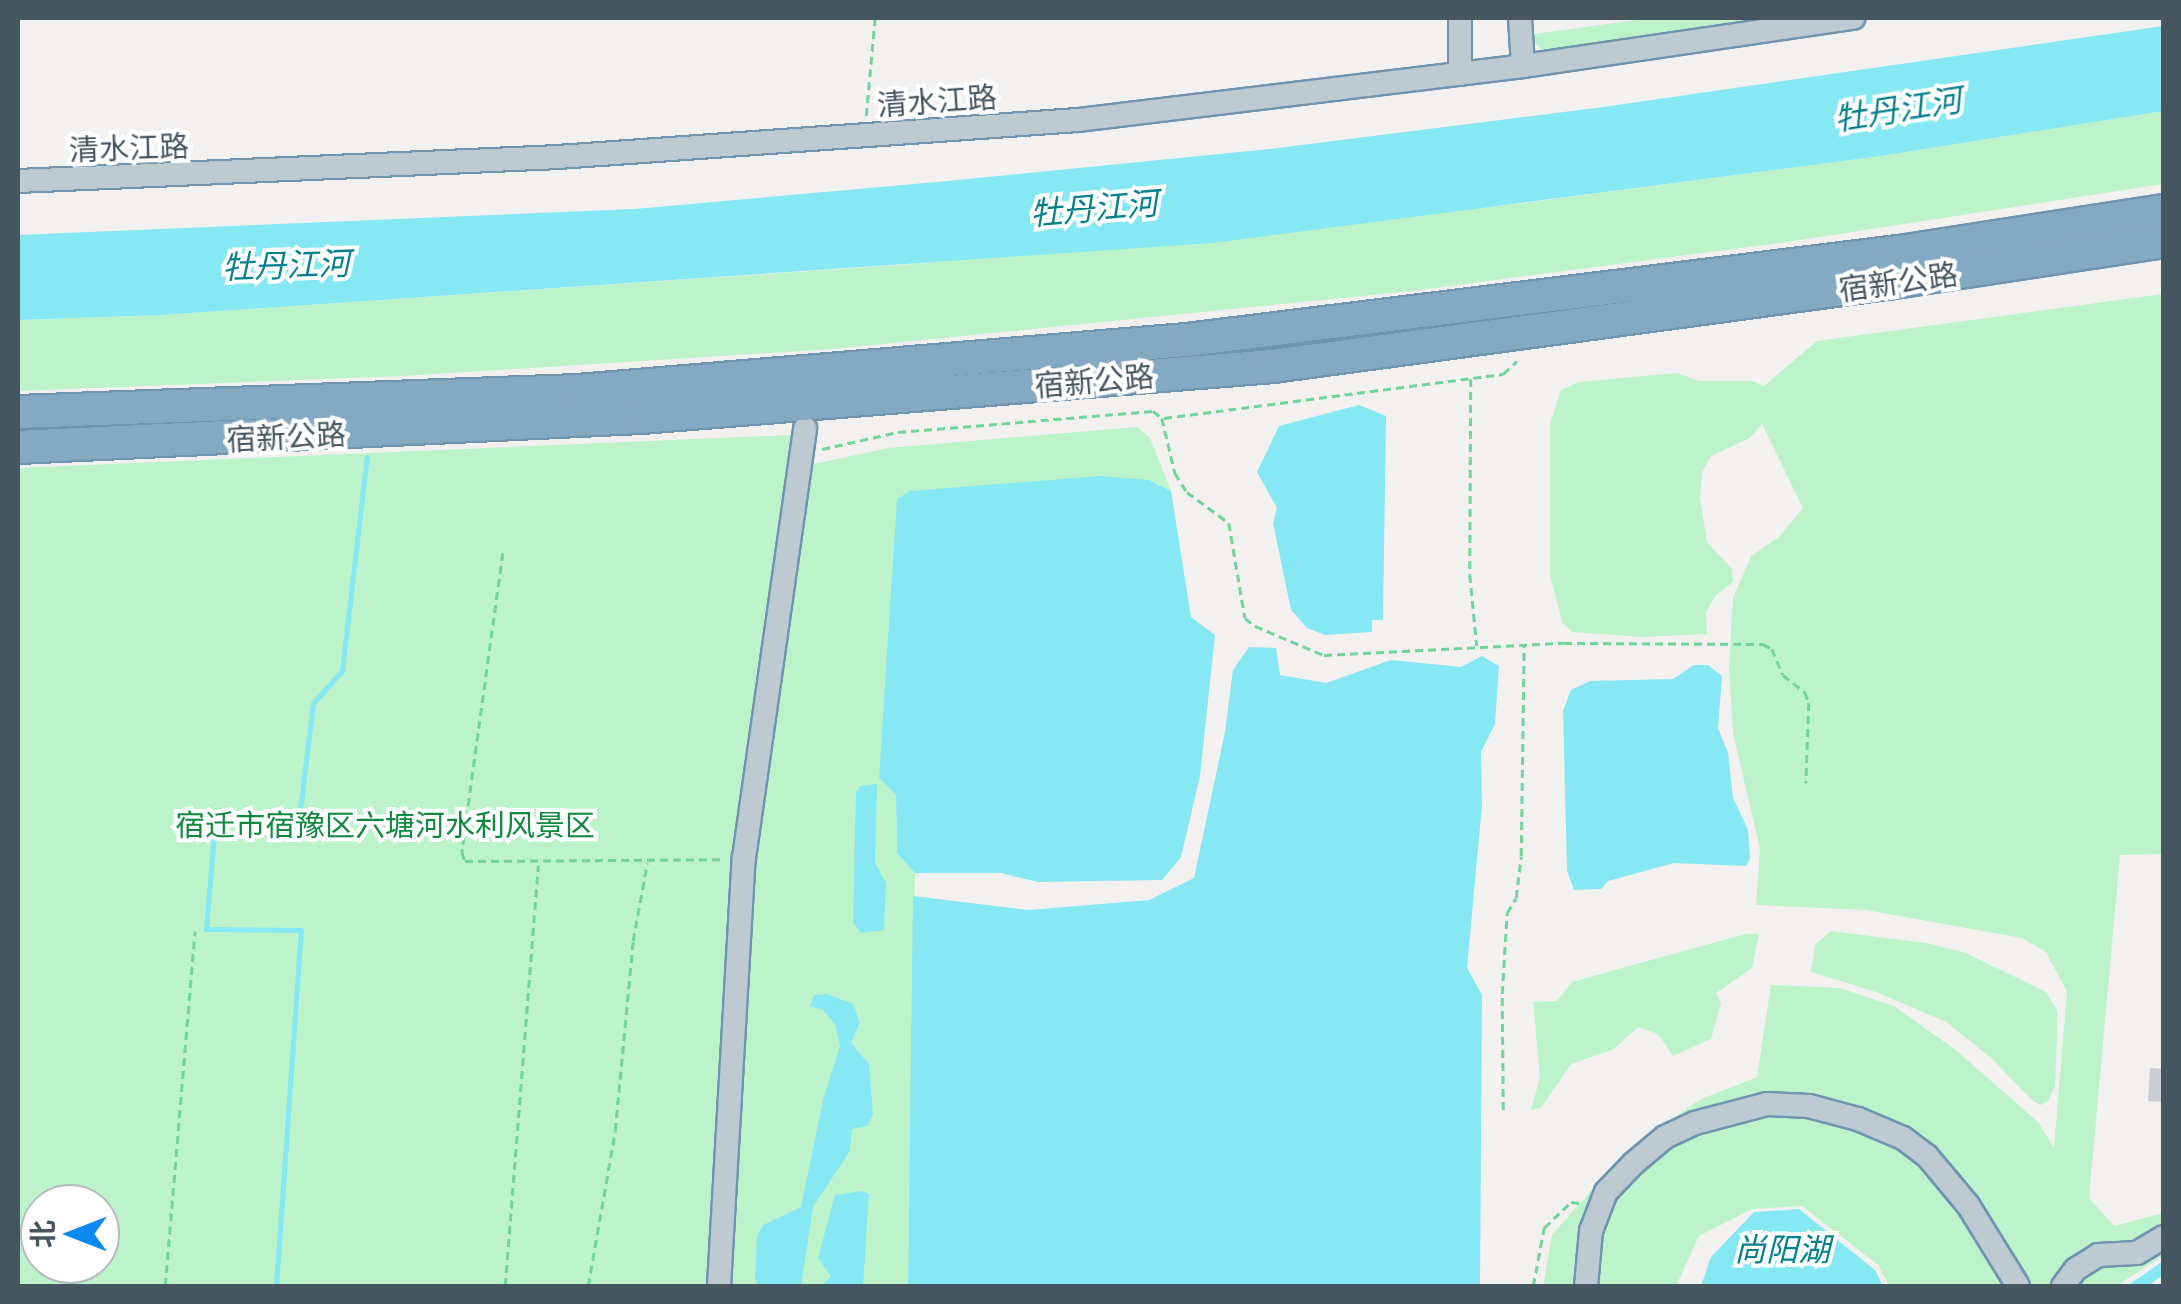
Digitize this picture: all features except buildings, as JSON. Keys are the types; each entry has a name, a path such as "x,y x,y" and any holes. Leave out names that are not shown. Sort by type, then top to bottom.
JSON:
{"highway":[{"name":"宿新公路","path":"18,412 578,391 1188,340 1899,252 2164,210"},
{"name":"宿新公路","path":"18,446 641,417 1273,366 1887,284 2164,241"}],"street":[{"path":"1460,18 1460,74"},
{"path":"1520,18 1523,66"},
{"name":"清水江路","path":"18,181 558,157 1078,120 1523,66 1761,24 1854,18"},
{"path":"719,1286 744,858 805,428"},
{"path":"1586,1286 1591,1231 1602,1203 1625,1172 1665,1137 1729,1112 1767,1104 1809,1106 1858,1119 1903,1138 1927,1156 1968,1205 2018,1286"},
{"path":"2063,1286 2076,1269 2098,1256 2136,1253 2164,1237"}],"path":[{"path":"865,135 875,18"},
{"path":"1162,418 1503,374 1520,358"},
{"path":"1471,378 1470,576 1478,648"},
{"path":"801,454 898,432 1153,411 1162,418 1175,474 1188,492 1228,523 1245,618 1255,626 1324,656 1524,645 1763,644 1772,649 1784,675 1805,692 1809,703 1810,734 1803,767 1806,783"},
{"path":"503,553 462,852 465,860 474,864 744,858"},
{"path":"1503,1110 1502,994 1507,912 1516,898 1521,856 1524,645"},
{"path":"588,1286 616,1131 633,941 648,862"},
{"path":"505,1286 538,863"},
{"path":"164,1286 195,931"},
{"path":"1533,1286 1544,1228 1571,1202 1602,1203"}],"green space":[{"path":"1651,18 1753,18 1742,24 1544,52 1527,35"},
{"path":"2163,111 2163,184 1787,242 1412,291 833,349 403,376 18,391 18,320 161,315 914,264 1516,204 1881,156"},
{"path":"2163,294 2163,854 2120,855 2089,1198 2114,1226 2163,1213 2163,1256 2116,1286 1889,1286 1878,1265 1802,1206 1752,1209 1699,1236 1676,1286 1543,1286 1552,1235 1624,1153 1699,1100 1757,1077 1771,985 1840,988 1894,1006 1957,1051 2039,1123 2054,1148 2067,992 2046,952 2022,938 1866,910 1756,905 1760,849 1733,733 1729,668 1733,598 1751,556 1779,537 1803,508 1762,424 1750,438 1711,456 1702,472 1700,498 1707,542 1732,569 1733,582 1716,595 1706,612 1707,634 1642,637 1572,632 1562,622 1550,575 1550,424 1561,390 1579,382 1677,373 1699,381 1752,381 1764,386 1817,341"},
{"name":"宿迁市宿豫区六塘河水利风景区","path":"1138,427 1150,438 1171,491 1149,480 896,795 897,853 915,873 908,1286 18,1286 18,468 813,434 809,465 888,448"},
{"path":"1831,931 1926,943 1966,953 2046,992 2057,1011 2055,1086 2048,1101 2041,1105 2034,1102 1991,1058 1946,1022 1876,992 1811,972 1815,945"},
{"path":"1745,934 1759,934 1752,968 1716,993 1721,1003 1711,1039 1673,1056 1658,1034 1638,1027 1614,1049 1571,1064 1541,1108 1531,1110 1540,1077 1533,1002 1557,1001 1572,982"}],"water":[{"name":"牡丹江河","path":"2163,26 2163,111 1881,156 1212,243 161,315 18,320 18,235 634,209 937,182 1270,149 1596,108"},
{"path":"1359,405 1386,416 1383,620 1372,620 1372,632 1325,635 1307,628 1291,610 1273,523 1277,508 1257,472 1279,426"},
{"path":"1101,476 1149,480 1171,491 1191,617 1215,635 1200,776 1181,857 1162,880 1038,882 1001,873 915,873 897,853 896,795 879,778 897,499 910,491"},
{"path":"1249,647 1276,648 1280,675 1326,683 1391,660 1461,667 1482,656 1499,666 1495,724 1481,752 1482,805 1467,968 1482,995 1480,1286 908,1286 913,896 1029,910 1149,900 1194,878 1225,732 1233,670"},
{"path":"1694,665 1708,665 1722,676 1718,728 1728,753 1733,798 1748,830 1750,858 1746,866 1674,863 1608,881 1601,889 1574,890 1567,871 1563,711 1571,690 1590,681 1673,679"},
{"path":"877,784 875,863 886,883 884,930 861,933 853,923 856,792 860,786"},
{"path":"827,994 853,1004 860,1022 851,1043 869,1064 873,1114 867,1126 852,1129 850,1151 813,1207 801,1286 759,1286 755,1279 757,1236 763,1225 801,1207 824,1096 840,1046 835,1024 822,1009 810,1007 814,995"},
{"path":"862,1191 869,1194 863,1286 820,1286 831,1277 818,1258 835,1195"},
{"name":"尚阳湖","path":"1799,1209 1875,1270 1883,1286 1701,1286 1711,1257 1754,1212"},
{"path":"2163,1261 2163,1275 2148,1286 2127,1286"}],"waterway":[{"path":"276,1286 301,930 206,929 215,822 297,834 313,703 342,671 367,456"}]}
